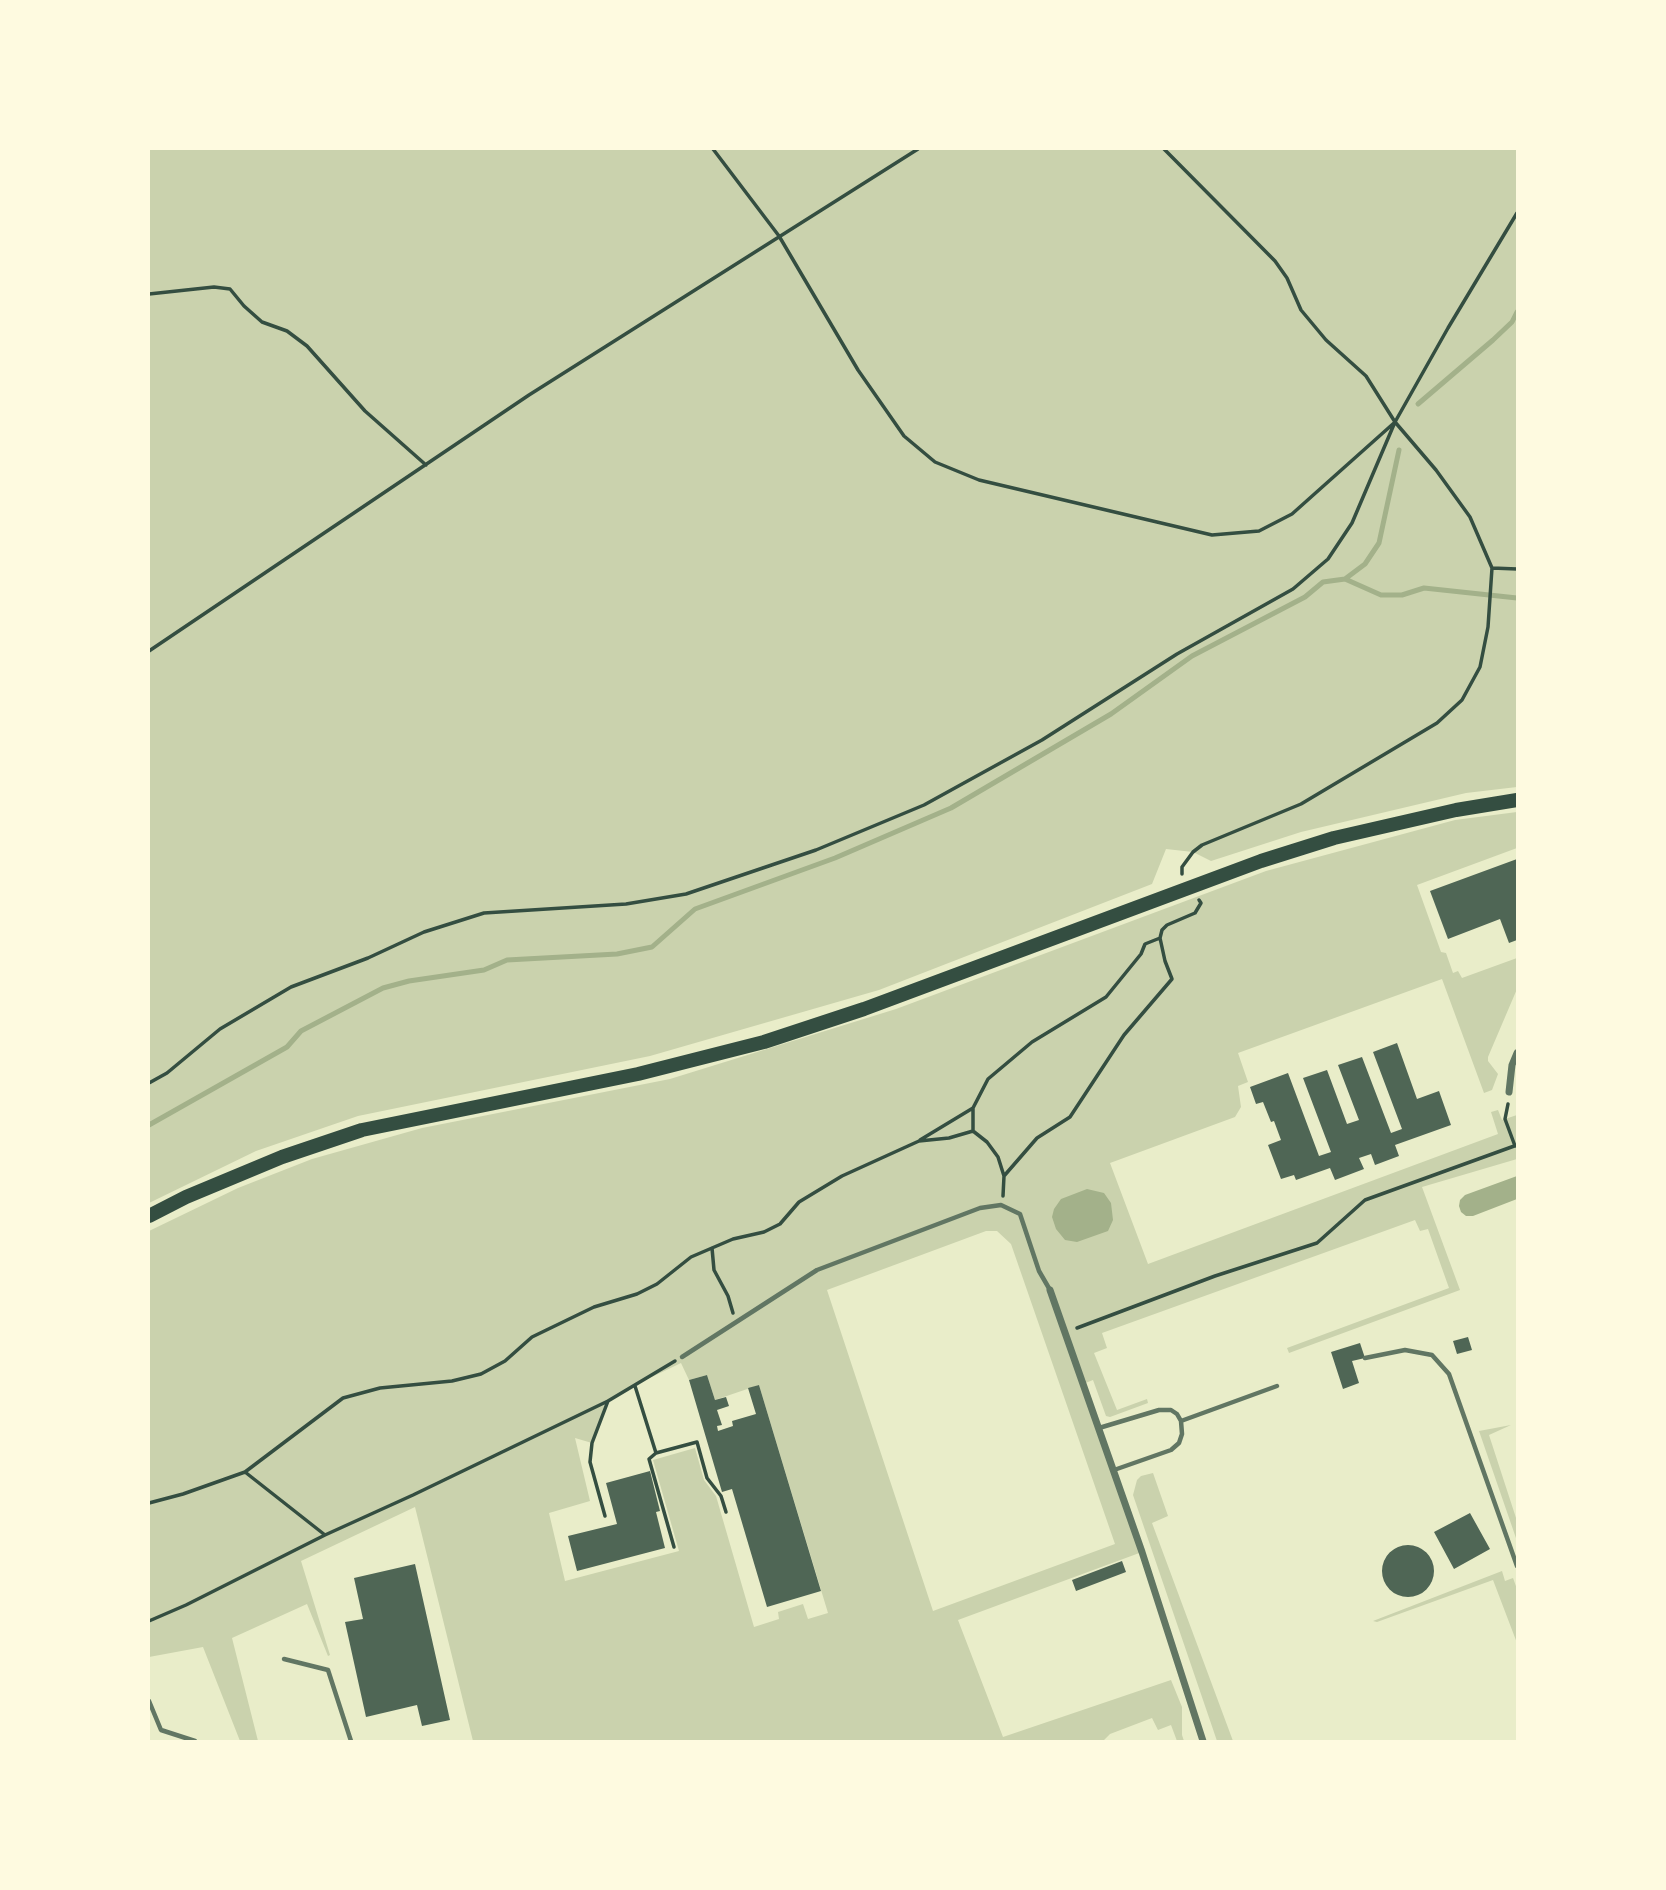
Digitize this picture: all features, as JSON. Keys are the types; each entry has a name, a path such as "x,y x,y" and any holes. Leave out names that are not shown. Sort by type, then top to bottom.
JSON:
{"main road":[{"path":"149,1216 282,1157 362,1130 638,1074 764,1042 864,1009 1261,861 1334,838 1456,810 1517,800"}],"street":[{"path":"1509,1092 1512,1065 1517,1053"},
{"path":"1050,1290 1203,1741"}],"lane":[{"path":"682,1357 817,1270 980,1208 1001,1205 1020,1214 1040,1271 1050,1290"},
{"path":"1364,1357 1405,1350 1432,1355 1449,1374 1517,1566"},
{"path":"1181,1421 1277,1386"},
{"path":"1098,1428 1159,1410 1171,1410 1177,1413 1181,1421 1179,1443 1171,1450 1113,1470"},
{"path":"284,1659 328,1670 351,1741"},
{"path":"149,1701 161,1730 195,1741"}],"path":[{"path":"713,149 779,236 858,370 904,436 935,462 979,480 1212,535 1259,531 1292,514 1395,422"},
{"path":"149,651 529,395 918,149"},
{"path":"1004,1176 1037,1138 1070,1117 1124,1035 1172,979 1164,961 1160,938 1167,925 1195,913 1200,903 1188,887 1182,867 1193,852 1202,845 1301,804 1437,723 1462,700 1480,667 1488,627 1492,568 1470,517 1436,470 1395,422 1366,376 1326,340 1301,310 1287,278 1275,261 1164,149"},
{"path":"149,1083 167,1073 220,1029 291,987 368,958 425,932 484,914 626,904 686,894 816,850 924,805 1042,740 1177,654 1293,589 1328,559 1352,523 1395,422 1517,213"},
{"path":"149,295 214,287 230,289 262,322 287,331 307,346 365,411 426,465"},
{"path":"1492,568 1517,569"},
{"path":"973,1131 973,1108 988,1079 1032,1042 1106,997 1141,954 1145,944 1160,938"},
{"path":"1065,1332 1215,1276 1317,1243 1365,1200 1516,1146 1506,1119 1509,1092"},
{"path":"149,1503 245,1472 343,1398 380,1388 452,1381 481,1374 505,1361 532,1337 594,1307 647,1289 691,1257 733,1239 764,1232 780,1224 799,1202 842,1176 919,1142 973,1108"},
{"path":"973,1131 987,1142 998,1157 1004,1176 1001,1205"},
{"path":"919,1142 949,1139 973,1131"},
{"path":"712,1248 714,1270 728,1296 735,1322"},
{"path":"149,1620 186,1605 325,1535 413,1496 608,1401 682,1357"},
{"path":"635,1385 656,1454"},
{"path":"605,1516 590,1462 592,1443 608,1401"},
{"path":"674,1547 649,1459 656,1454 697,1442 708,1478 721,1496 726,1512"},
{"path":"245,1472 325,1535"}],"shaded area":[{"path":"149,149 1517,149 1517,787 1466,793 1301,832 1211,861 1193,852 1166,849 1152,884 879,990 650,1056 358,1116 256,1151 149,1203"},
{"path":"1517,812 1517,848 1417,885 1441,952 1446,953 1453,973 1458,971 1462,978 1517,958 1517,989 1488,1057 1498,1074 1492,1090 1484,1093 1442,979 1238,1053 1248,1082 1238,1086 1241,1107 1235,1117 1110,1163 1148,1264 1498,1134 1491,1112 1498,1110 1502,1120 1517,1115 1517,1159 1422,1187 1460,1290 1289,1353 1287,1348 1449,1288 1428,1229 1420,1231 1415,1220 1102,1333 1107,1348 1094,1353 1117,1410 1147,1399 1148,1403 1110,1417 1106,1416 1093,1380 1083,1384 1142,1552 958,1620 1003,1737 1171,1680 1182,1707 1184,1741 1177,1741 1171,1725 1158,1730 1152,1718 1110,1734 1103,1741 473,1741 415,1507 301,1561 330,1655 328,1656 307,1604 232,1638 258,1741 240,1741 203,1647 149,1657 149,1231 238,1188 312,1159 422,1128 670,1079 896,1009 1266,871 1455,820","holes":["986,1231 997,1231 1011,1244 1115,1544 933,1611 827,1290","681,1363 689,1380 707,1375 715,1400 759,1385 828,1613 808,1619 803,1604 778,1612 779,1619 754,1627 716,1496 704,1480 695,1448 653,1460 679,1551 565,1581 549,1513 590,1501 575,1438 592,1443 608,1401"]},
{"path":"1517,1176 1517,1199 1473,1216 1466,1216 1461,1212 1460,1200 1465,1195"},
{"path":"1087,1189 1104,1193 1111,1203 1113,1220 1108,1231 1077,1242 1065,1240 1056,1229 1052,1217 1054,1209 1061,1199"},
{"path":"1511,1425 1489,1435 1517,1521 1517,1541 1479,1431"},
{"path":"1153,1473 1168,1516 1152,1523 1233,1741 1217,1741 1133,1495 1137,1480"},
{"path":"1502,1571 1505,1581 1513,1578 1517,1589 1517,1643 1493,1580 1377,1622 1373,1621"}],"building":[{"path":"1517,859 1517,940 1509,943 1500,919 1448,939 1430,891"},
{"path":"1397,1043 1417,1099 1439,1091 1451,1125 1395,1145 1399,1156 1375,1165 1371,1154 1359,1158 1364,1169 1335,1180 1330,1168 1296,1180 1294,1175 1281,1179 1268,1145 1281,1140 1263,1102 1256,1104 1250,1087 1288,1073 1319,1156 1331,1152 1303,1078 1327,1070 1347,1124 1359,1120 1338,1065 1362,1057 1391,1133 1402,1129 1373,1052"},
{"path":"1468,1337 1472,1350 1457,1354 1453,1341"},
{"path":"1360,1343 1365,1358 1352,1361 1359,1383 1343,1389 1331,1352"},
{"path":"707,1375 715,1400 726,1397 729,1406 717,1410 722,1425 717,1426 718,1431 733,1426 732,1421 756,1414 748,1388 759,1385 821,1591 767,1607 732,1489 722,1492 689,1380"},
{"path":"650,1471 660,1511 656,1512 665,1548 577,1571 568,1536 617,1524 606,1483"},
{"path":"1470,1513 1490,1549 1454,1569 1434,1532"},
{"path":"1408,1545 1418,1547 1426,1553 1432,1561 1432,1581 1426,1589 1418,1595 1408,1597 1398,1595 1390,1589 1384,1581 1382,1571 1384,1561 1390,1553 1398,1547"},
{"path":"1122,1561 1126,1572 1076,1591 1072,1580"},
{"path":"415,1564 450,1720 422,1726 417,1705 366,1717 345,1622 363,1619 354,1578"}],"waterway":[{"path":"1418,404 1493,340 1512,322 1517,312"},
{"path":"149,1125 287,1047 301,1031 383,988 409,981 484,970 507,960 617,954 652,947 695,909 835,858 951,808 1111,714 1192,656 1305,597 1323,582 1345,579 1365,564 1379,543 1399,450"},
{"path":"1345,579 1381,595 1402,595 1424,588 1517,598"}]}
